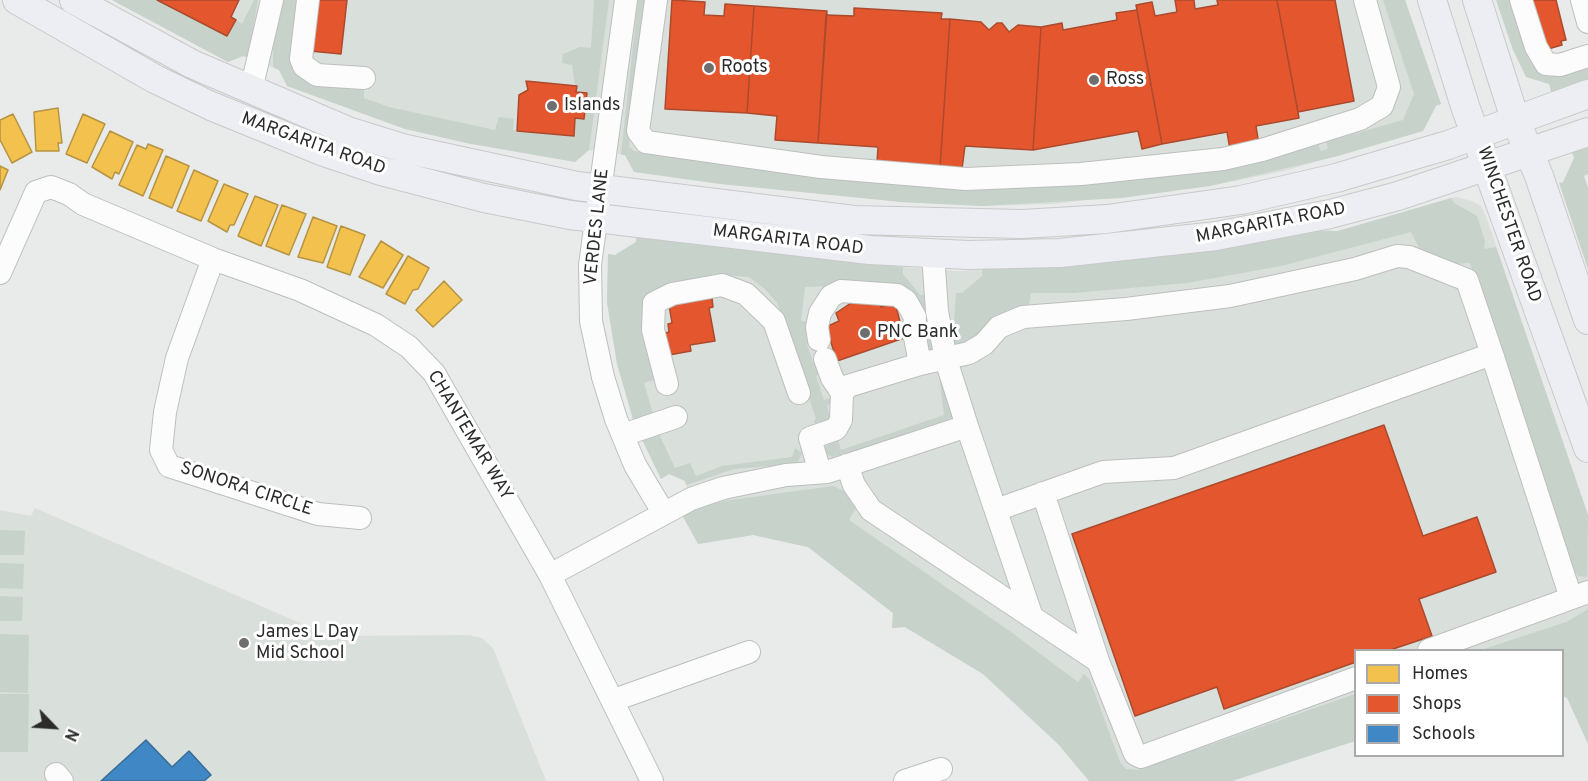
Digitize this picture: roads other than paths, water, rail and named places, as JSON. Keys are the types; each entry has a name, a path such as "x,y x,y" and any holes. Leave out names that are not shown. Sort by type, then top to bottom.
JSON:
{"main road":[{"name":"MARGARITA ROAD","path":"17,0 155,79 211,106 324,152 463,193 596,219 870,250 968,255 1072,252 1226,234 1330,214 1398,196 1588,132"},
{"name":"MARGARITA ROAD","path":"74,0 192,64 348,131 406,149 459,163 600,189 854,220 1022,224 1107,219 1241,200 1315,183 1448,145 1588,94"},
{"name":"WINCHESTER ROAD","path":"1432,0 1476,133 1588,448"},
{"path":"1477,0 1515,119 1529,151 1588,320"},
{"path":"933,254 934,246 944,237 1047,236 1107,219"}],"street":[{"path":"250,90 272,0"},
{"path":"308,0 301,59 304,66 317,75 364,78"},
{"name":"VERDES LANE","path":"626,0 590,265 591,321 603,377 623,435 635,465 663,512"},
{"path":"656,0 638,131 646,142 821,167 966,179 1081,174 1223,159 1262,150 1360,119 1382,106 1389,87 1365,0"},
{"path":"1521,0 1536,48 1546,64 1560,65 1588,56"},
{"path":"1582,0 1588,22"},
{"name":"CHANTEMAR WAY","path":"0,273 36,192 51,187 69,194 83,204 213,259 300,290 376,325 409,346 434,373 550,575 614,700 652,781"},
{"path":"933,254 937,311 946,360 1032,616"},
{"path":"942,331 950,267 968,255"},
{"path":"842,393 848,386 969,352 984,344 999,327 1023,317 1126,309 1230,296 1355,269 1397,256 1409,257 1467,280 1579,595 1434,649"},
{"name":"SONORA CIRCLE","path":"213,259 177,358 165,412 160,450 169,466 318,514 360,518"},
{"path":"667,384 653,330 654,303 672,294 722,285 746,294 774,321 799,393"},
{"path":"820,472 810,438 836,429 841,420 842,393 832,378 817,327 820,313 831,296 841,291 897,295 906,301 915,317 914,332 920,364"},
{"path":"996,510 1103,472 1174,468 1492,354"},
{"path":"623,435 676,417"},
{"path":"550,575 663,512 723,488 786,475 820,472 848,465 968,426"},
{"path":"848,465 854,485 871,510 1098,661"},
{"path":"1043,493 1098,661 1135,754 1141,757 1354,679"},
{"path":"614,700 749,652"},
{"path":"904,781 941,769"}],"place":[{"name":"Roots","path":"709,68"},
{"name":"Ross","path":"1094,80"},
{"name":"Islands","path":"552,106"},
{"name":"PNC Bank","path":"865,333"},
{"name":"James L Day Mid School","path":"244,643"}]}
